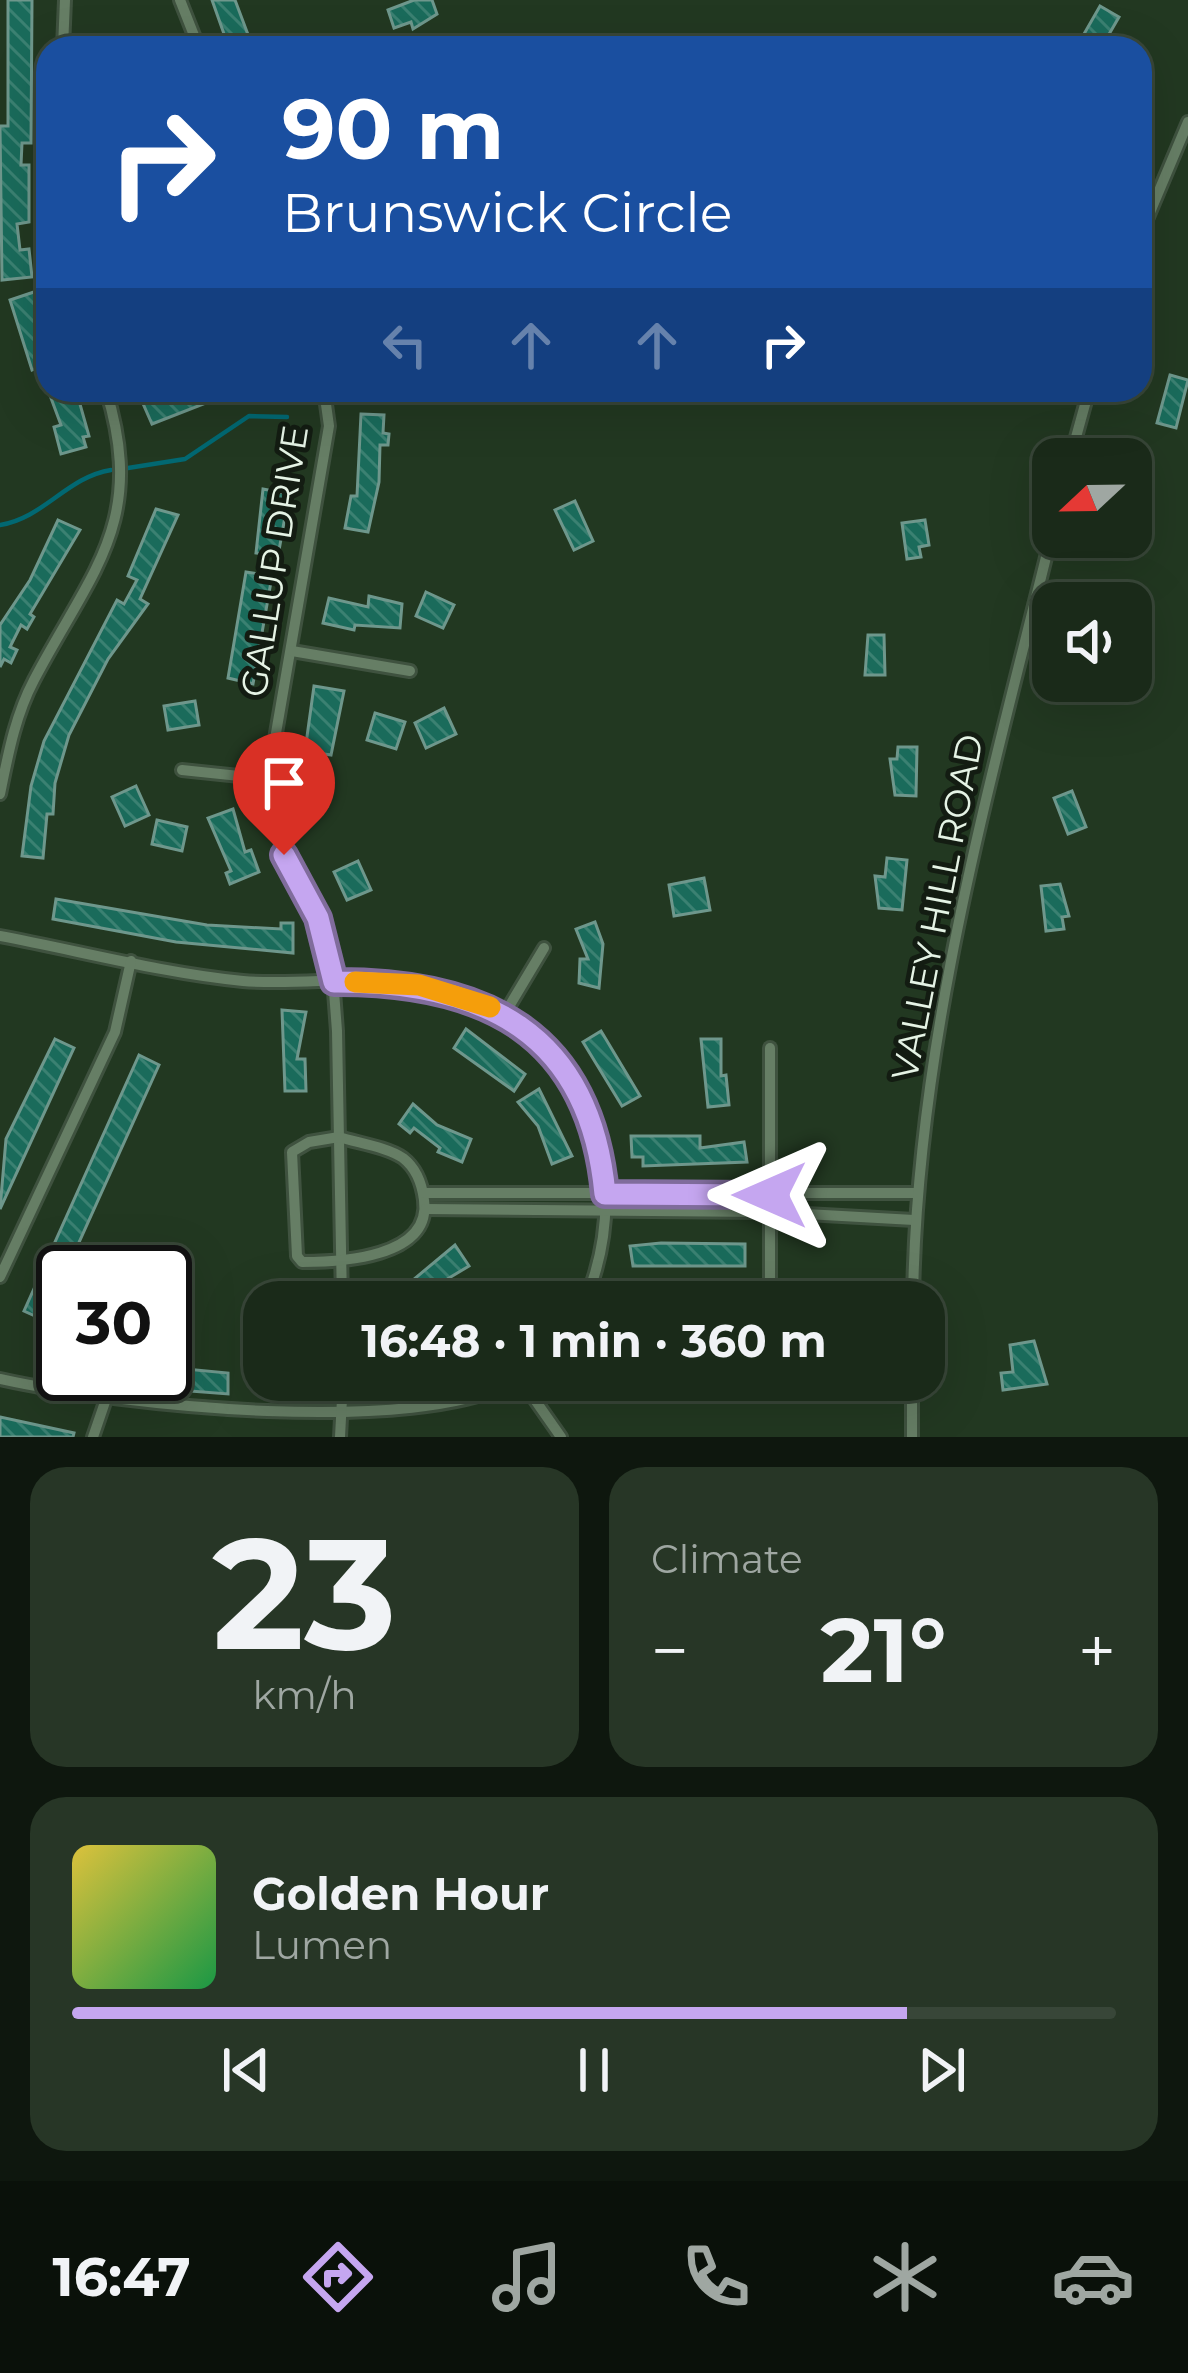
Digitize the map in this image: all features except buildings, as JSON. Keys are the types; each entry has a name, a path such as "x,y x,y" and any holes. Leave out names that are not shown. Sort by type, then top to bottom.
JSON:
{"street":[{"path":"64,36 65,0"},
{"path":"180,0 195,36"},
{"path":"1152,208 1188,122"},
{"path":"0,794 14,729 33,681 96,576 112,531 122,475 108,402"},
{"name":"GALLUP DRIVE","path":"326,402 329,426 268,778 278,834 318,918 334,982 341,1281"},
{"path":"1076,438 1086,402"},
{"name":"VALLEY HILL ROAD","path":"913,1281 916,1193 961,916 1046,558"},
{"path":"292,651 410,671"},
{"path":"182,770 268,778"},
{"path":"0,936 242,981 419,985 503,1015 560,1060 597,1139 609,1210 592,1281"},
{"path":"503,1015 544,948"},
{"path":"0,1277 115,1032 131,961"},
{"path":"770,1048 770,1281"},
{"path":"339,1137 401,1157 416,1172 424,1193 425,1209 416,1228 385,1251 341,1262 302,1262 297,1256 292,1152 309,1142 339,1137"},
{"path":"424,1193 916,1193"},
{"path":"425,1209 770,1212 914,1220"},
{"path":"0,1379 208,1420 341,1430 418,1422"},
{"path":"440,1420 478,1401"},
{"path":"534,1401 561,1437"},
{"path":"912,1401 912,1437"},
{"path":"93,1437 105,1402"}],"waterway":[{"path":"128,468 185,459 249,416 287,417"},
{"path":"0,525 111,470"}],"slow traffic":[{"path":"355,982 419,985 490,1007"}],"route":[{"path":"284,855 308,892 331,952 334,982 419,985 492,1007 560,1060 597,1139 605,1194 770,1195"}]}
